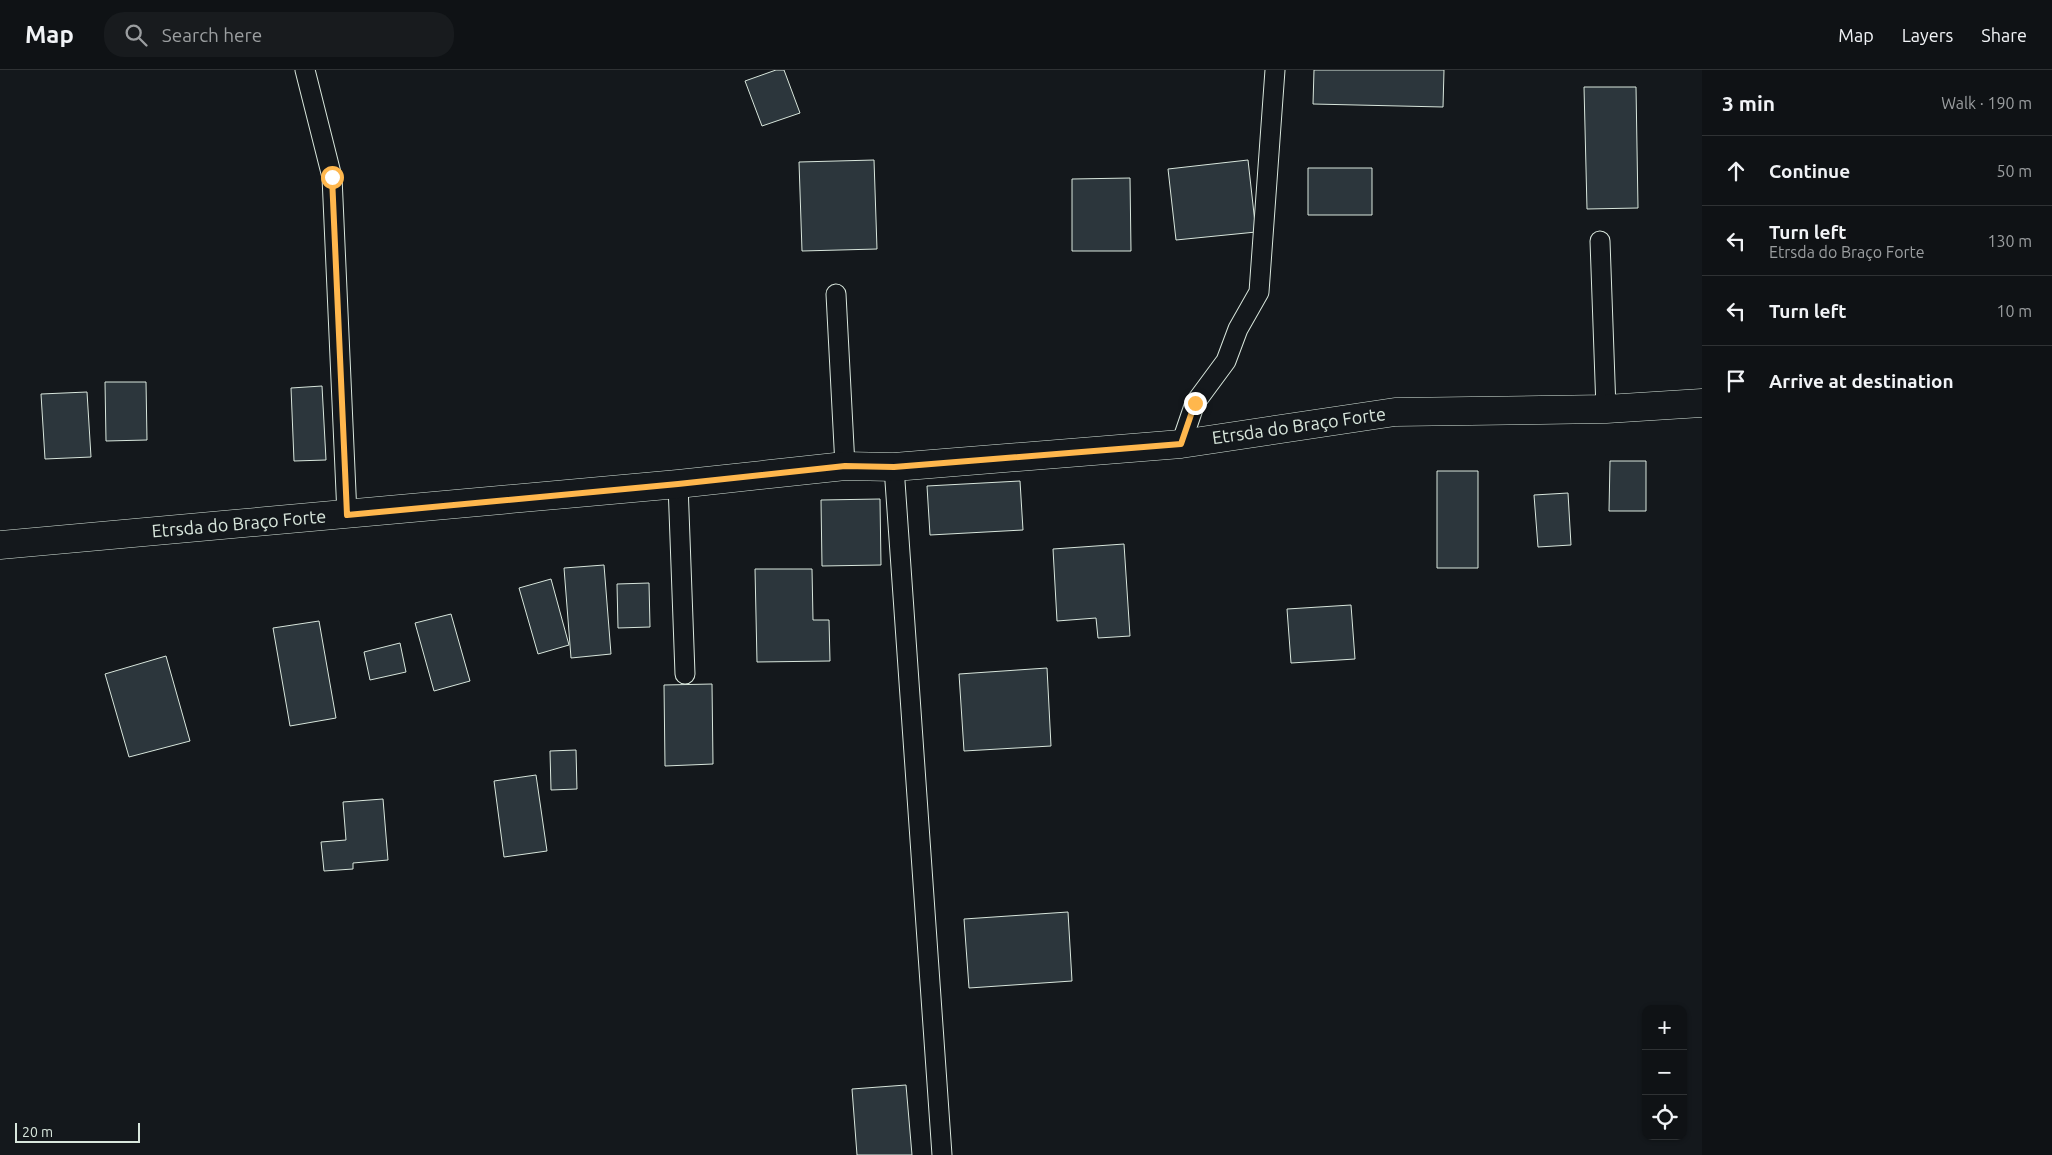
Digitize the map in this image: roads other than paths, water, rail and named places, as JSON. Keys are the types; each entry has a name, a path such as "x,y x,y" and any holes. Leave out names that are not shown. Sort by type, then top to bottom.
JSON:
{"street":[{"name":"Etrsda do Braço Forte","path":"0,545 347,515 678,484 845,466 894,467 1181,444 1395,412 1606,409 1702,403"}],"lane":[{"path":"305,70 332,177 347,515"},
{"path":"1181,444 1195,403 1226,361 1238,329 1259,292 1275,70"},
{"path":"1600,241 1606,409"},
{"path":"836,294 845,466"},
{"path":"894,467 942,1155"},
{"path":"678,484 685,674"}]}
